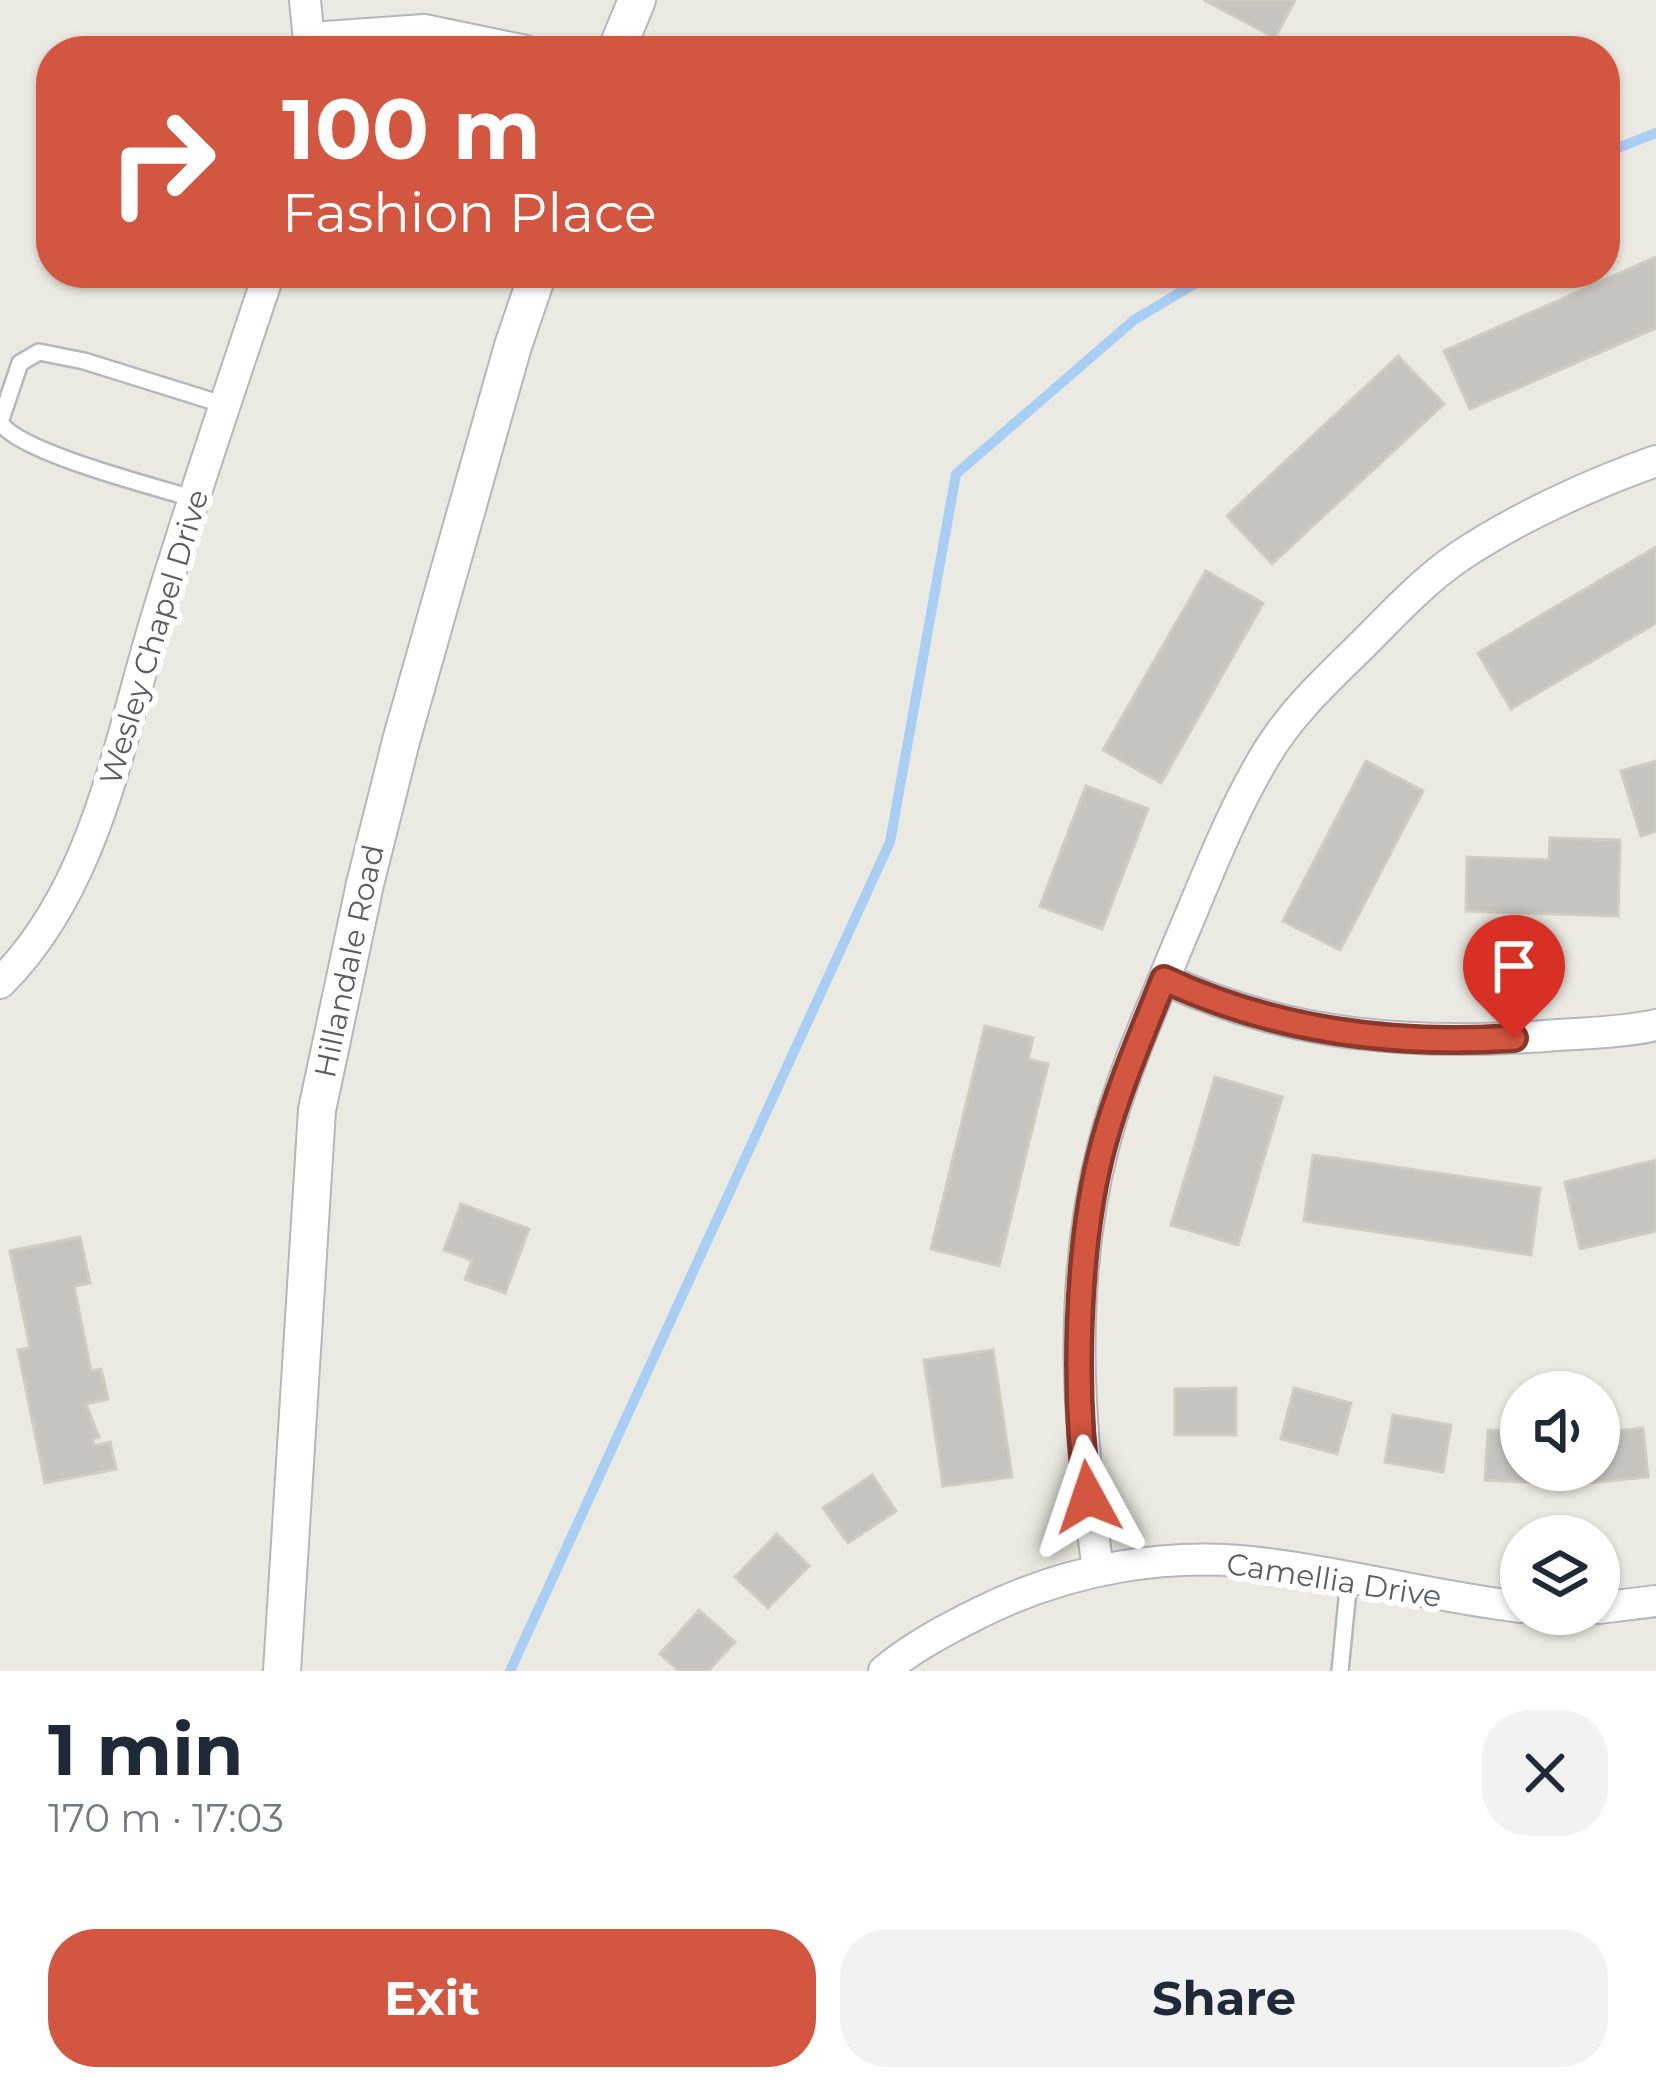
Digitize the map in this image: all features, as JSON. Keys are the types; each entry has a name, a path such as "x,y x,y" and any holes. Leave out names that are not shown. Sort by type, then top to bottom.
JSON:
{"street":[{"path":"305,0 309,36"},
{"path":"622,36 637,0"},
{"path":"378,36 424,30 453,36"},
{"name":"Wesley Chapel Drive","path":"6,968 61,901 107,794 159,608 264,288"},
{"name":"Hillandale Road","path":"281,1671 317,1111 364,884 401,741 533,288"},
{"path":"1097,1569 1082,1462 1081,1295 1085,1240 1104,1140 1164,979 1263,758 1310,697 1418,590 1460,556 1580,491 1656,461"},
{"path":"1164,979 1244,1012 1404,1040 1469,1041 1656,1025"},
{"name":"Camellia Drive","path":"884,1671 947,1629 1012,1596 1097,1569 1194,1559 1268,1564 1500,1605"},
{"path":"1620,1605 1656,1601"}],"lane":[{"path":"195,499 25,442 8,435 0,422 20,363 39,352 84,361 225,405"},
{"path":"1340,1671 1349,1579"}],"building":[{"path":"1204,0 1295,0 1276,36"},
{"path":"1656,257 1656,328 1470,409 1444,351 1586,288 1620,288 1620,273"},
{"path":"1398,356 1444,404 1272,564 1227,516"},
{"path":"1656,547 1656,623 1511,709 1478,653"},
{"path":"1206,571 1263,603 1161,783 1103,750"},
{"path":"1366,761 1423,791 1340,950 1283,921"},
{"path":"1656,761 1656,831 1641,836 1621,771"},
{"path":"1086,786 1148,809 1102,929 1040,906"},
{"path":"1550,838 1620,840 1618,916 1466,911 1467,857 1549,860"},
{"path":"985,1026 1033,1038 1028,1059 1048,1064 999,1266 931,1249"},
{"path":"1215,1077 1282,1097 1238,1245 1171,1225"},
{"path":"1313,1155 1540,1188 1531,1255 1304,1221"},
{"path":"1656,1160 1656,1231 1580,1249 1565,1182"},
{"path":"461,1204 529,1229 505,1293 465,1279 472,1260 444,1250"},
{"path":"80,1237 90,1283 74,1286 91,1371 101,1369 108,1399 86,1404 99,1437 93,1439 94,1446 110,1442 116,1469 45,1483 18,1350 30,1348 10,1251"},
{"path":"993,1350 1012,1477 943,1486 924,1360"},
{"path":"1236,1388 1236,1435 1175,1435 1175,1389"},
{"path":"1294,1388 1351,1403 1337,1454 1281,1439"},
{"path":"1393,1415 1451,1425 1443,1472 1385,1462"},
{"path":"1643,1428 1648,1477 1620,1480 1620,1431"},
{"path":"1488,1430 1500,1431 1500,1481 1485,1480"},
{"path":"872,1475 896,1511 848,1543 823,1508"},
{"path":"777,1534 809,1566 768,1608 735,1577"},
{"path":"699,1610 735,1642 708,1671 679,1671 660,1654"}],"waterway":[{"path":"1620,147 1656,133"},
{"path":"510,1671 890,842 956,474 1134,320 1188,288"}],"route":[{"path":"1088,1497 1082,1462 1085,1240 1104,1140 1164,979 1244,1012 1336,1031 1404,1040 1514,1038"}]}
